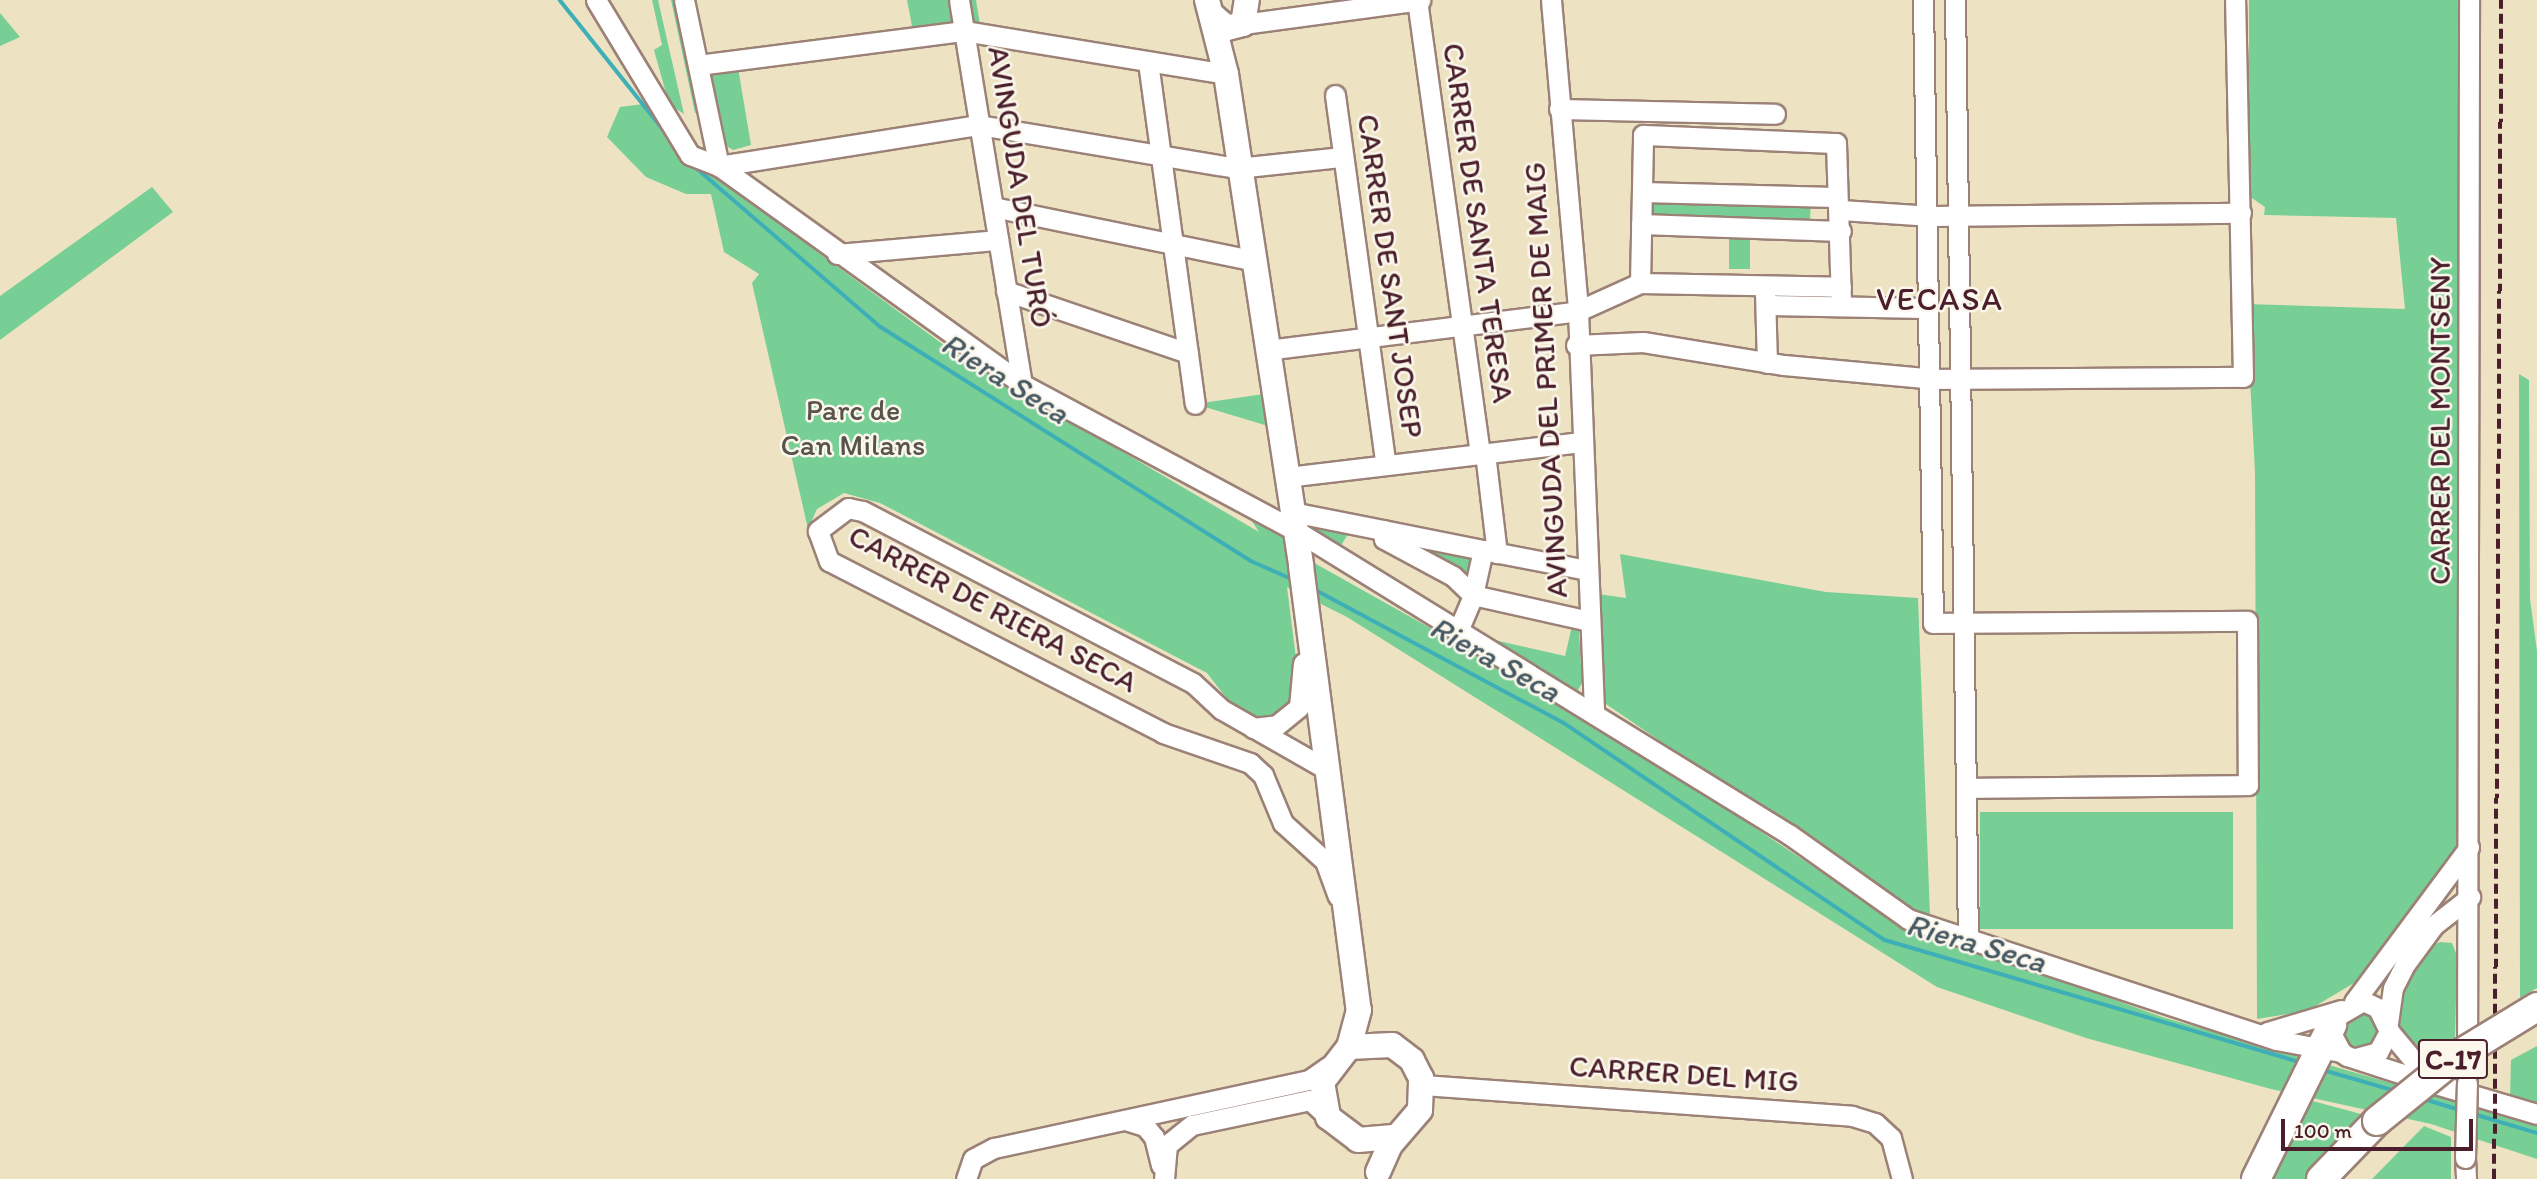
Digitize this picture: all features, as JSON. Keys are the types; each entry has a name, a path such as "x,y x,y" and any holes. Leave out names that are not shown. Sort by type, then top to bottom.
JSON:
{"highway":[{"name":"C-17","path":"2321,1179 2384,1127 2451,1061 2537,1007"},
{"name":"C-17","path":"2346,1179 2384,1127 2537,1028"},
{"path":"2256,1179 2299,1095 2338,1036"}],"main road":[{"path":"1225,71 1244,11 1209,5 1225,71 1237,167 1294,521 1359,1010 1349,1047 1329,1066 1321,1093 1328,1117 1357,1140 1378,1175"},
{"path":"1359,1010 1383,1042 1412,1060 1423,1085 1420,1110 1396,1136 1378,1175"},
{"path":"1349,1047 1383,1042"},
{"path":"1357,1140 1396,1136"}],"street":[{"path":"596,0 690,155 712,164 1022,384 1294,521 1458,631 1790,835 1908,919 2255,1033 2338,1036 2431,1081 2537,1114"},
{"path":"684,0 698,65 712,164"},
{"name":"AVINGUDA DEL TURÓ","path":"959,0 1022,384"},
{"path":"1244,11 1418,0"},
{"name":"CARRER DE SANTA TERESA","path":"1418,0 1482,454 1490,552 1458,631"},
{"name":"AVINGUDA DEL PRIMER DE MAIG","path":"1551,0 1578,311 1576,345 1594,714"},
{"path":"1923,0 1933,624 2247,621 2248,785 1966,788"},
{"path":"1955,0 1968,939"},
{"path":"1576,345 1643,342 1767,363 1960,380 2243,377 2235,0"},
{"name":"CARRER DEL MONTSENY","path":"2466,1179 2471,842 2469,0"},
{"path":"698,65 964,31 1148,62 1225,71"},
{"path":"1148,62 1195,404"},
{"name":"CARRER DE SANT JOSEP","path":"1335,95 1342,157 1372,335 1386,466"},
{"path":"1559,109 1775,114"},
{"path":"1738,113 1738,139"},
{"path":"712,164 979,125 1161,159 1237,167 1342,157"},
{"path":"1640,284 1643,135 1836,143 1841,231 1841,297"},
{"path":"1642,192 1838,204 1958,216 2241,213"},
{"path":"993,207 1252,260"},
{"path":"1641,224 1841,231"},
{"path":"837,254 998,240"},
{"path":"1268,350 1578,311 1640,284 1765,285 1927,308"},
{"path":"1765,285 1767,363"},
{"path":"1006,291 1188,353"},
{"path":"1766,305 1841,297"},
{"path":"1287,478 1580,442"},
{"name":"CARRER DE RIERA SECA","path":"1326,769 1253,728 1193,683 862,511 848,508 818,531 829,561 1163,733 1250,763 1267,781 1283,823 1325,861 1346,920"},
{"path":"1294,521 1384,530 1587,570"},
{"path":"1384,530 1384,539 1453,576 1473,595 1589,621"},
{"path":"1253,728 1277,725 1299,707 1305,688 1306,603"},
{"path":"2338,1036 2471,842"},
{"path":"2255,1033 2289,1030 2338,1036 2378,1052 2388,1027 2398,977 2428,933 2470,896 2456,887 2432,902"},
{"path":"2428,933 2452,928 2468,949"},
{"path":"2338,1036 2371,1003 2431,1081"},
{"path":"967,1179 973,1159 985,1151 1309,1080 1329,1066"},
{"name":"CARRER DEL MIG","path":"1423,1085 1852,1115 1875,1123 1891,1138 1902,1179"},
{"path":"1171,1110 1169,1123 1192,1125 1310,1100 1328,1117"},
{"path":"1125,1120 1145,1126 1154,1137 1164,1177"},
{"path":"1164,1177 1167,1144 1192,1125"}],"green space":[{"path":"652,0 658,0 684,114 669,104 654,50 662,45"},
{"path":"671,0 674,0 699,113 695,113"},
{"path":"907,0 976,0 980,24 913,31"},
{"path":"2249,0 2460,0 2466,836 2354,983 2307,1011 2257,1019 2255,472 2246,304 2405,309 2396,218 2264,215 2265,207 2249,196"},
{"path":"0,13 20,37 0,46"},
{"path":"738,68 751,145 733,150 723,144 707,71"},
{"name":"Parc de Can Milans","path":"652,103 690,158 956,354 1259,532 1246,512 1271,525 1283,534 1284,546 1594,720 1890,918 2162,1017 2537,1125 2537,1159 2431,1124 2271,1089 2086,1038 1937,987 1347,617 1287,587 1299,682 1296,700 1266,723 1234,708 1207,673 880,503 844,493 817,509 808,529 752,283 759,274 724,252 711,194 686,194 646,177 607,137 620,107"},
{"path":"152,187 173,212 0,340 0,296"},
{"path":"1642,192 1811,198 1810,230 1641,224"},
{"path":"1729,236 1750,236 1750,269 1729,269"},
{"path":"2519,374 2529,380 2530,599 2537,651 2537,988 2520,998"},
{"path":"1264,394 1268,426 1195,404"},
{"path":"1309,515 1354,524 1339,549 1312,535"},
{"path":"1384,539 1483,550 1473,595"},
{"path":"1620,554 1826,592 1918,598 1930,916 1907,910 1606,704 1598,594 1626,598"},
{"path":"1572,626 1579,630 1582,683 1573,699 1477,636 1565,656"},
{"path":"1980,812 2233,812 2233,929 1980,929"},
{"path":"2440,942 2452,943 2457,956 2455,1039 2420,1060 2400,1025 2400,989 2429,947"},
{"path":"2356,1008 2376,1013 2380,1040 2356,1051 2344,1043 2340,1023"},
{"path":"2537,1046 2537,1104 2510,1097 2511,1060"},
{"path":"2309,1100 2361,1114 2305,1179 2271,1179"},
{"path":"2424,1126 2451,1137 2451,1179 2372,1179"}],"waterway":[{"name":"Riera Seca","path":"560,0 666,133"},
{"name":"Riera Seca","path":"693,165 881,327 1251,561 1292,579"},
{"name":"Riera Seca","path":"1312,588 1564,723 1885,940 2302,1063"},
{"name":"Riera Seca","path":"2323,1070 2396,1091"},
{"name":"Riera Seca","path":"2424,1099 2460,1110"},
{"name":"Riera Seca","path":"2474,1114 2537,1133"}],"railway":[{"path":"2494,1179 2501,0"}],"district":[{"name":"VECASA","path":"1940,299"}]}
